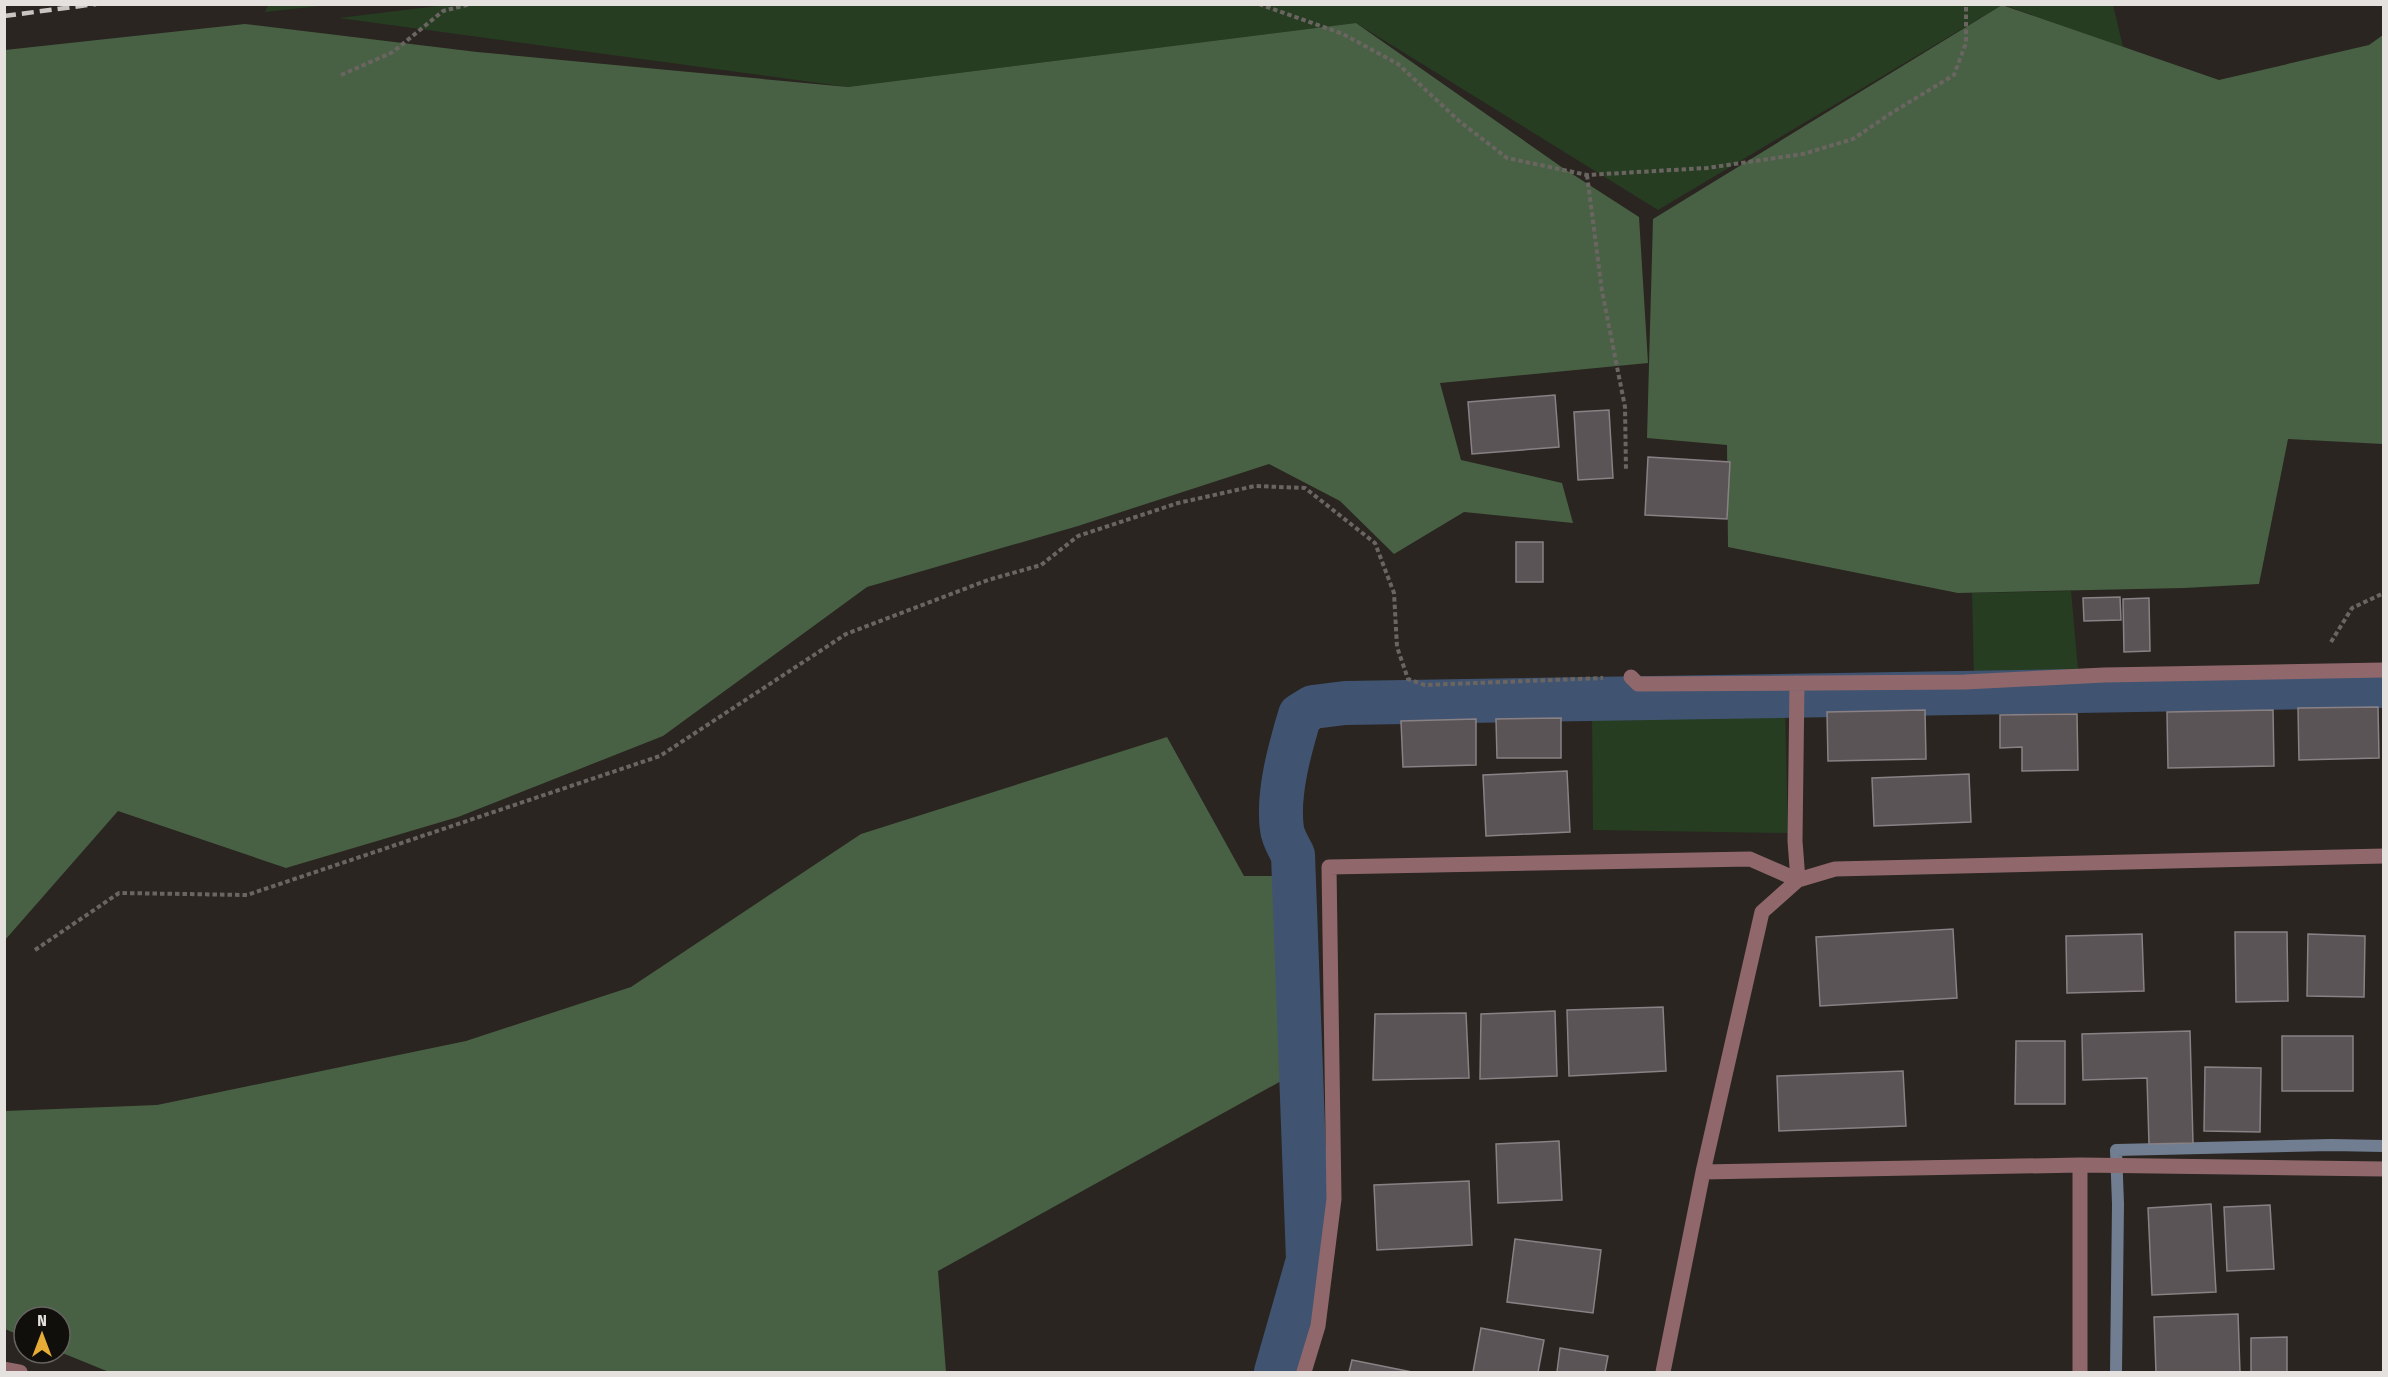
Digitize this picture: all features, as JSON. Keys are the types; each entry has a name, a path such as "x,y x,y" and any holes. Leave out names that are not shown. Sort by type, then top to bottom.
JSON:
{"street":[{"path":"1631,677 1638,684 1965,682 2104,675 2384,670"},
{"path":"1797,683 1796,841 1798,880"},
{"path":"1663,1372 1703,1172 1762,912 1798,880 1834,869 2384,856"},
{"path":"1304,1372 1318,1326 1334,1199 1329,867 1750,859 1798,880"},
{"path":"1703,1172 2080,1165 2384,1169"},
{"path":"2080,1165 2080,1372"},
{"path":"4,1369 20,1372"}],"path":[{"path":"341,75 393,52 443,11 471,4"},
{"path":"1260,4 1343,34 1398,64 1459,121 1507,158 1587,175 1707,168 1803,154 1853,139 1954,75 1966,43 1966,4"},
{"path":"1587,175 1602,291 1625,407 1626,471"},
{"path":"35,950 119,893 247,895 660,756 846,634 988,580 1041,565 1078,536 1178,503 1254,486 1305,488 1375,543 1394,593 1397,647 1408,679 1425,685 1631,677"},
{"path":"2321,671 2329,645 2352,608 2384,593"}],"green space":[{"path":"268,4 328,5 265,12"},
{"path":"454,4 2002,5 1658,210 1356,23 848,87 339,18"},
{"path":"2002,5 2219,80 2369,45 2383,35 2383,444 2288,439 2259,584 1958,593 1728,547 1727,445 1647,438 1653,219"},
{"path":"2004,5 2113,5 2123,47"},
{"path":"1356,23 1563,168 1639,217 1648,363 1440,383 1461,460 1562,483 1573,523 1464,512 1394,554 1340,501 1269,464 1078,526 867,587 663,736 458,817 286,868 118,811 5,940 5,50 245,24 477,52 848,87"},
{"path":"2071,591 2078,669 1974,679 1972,593"},
{"path":"1785,708 1788,833 1593,830 1592,710"},
{"path":"1167,737 1244,876 1305,876 1310,1065 938,1271 946,1372 109,1372 72,1357 72,1305 12,1305 12,1332 5,1329 5,1111 157,1105 466,1041 631,987 861,834"}],"building":[{"path":"1555,395 1559,447 1472,454 1468,402"},
{"path":"1609,410 1613,478 1578,480 1574,412"},
{"path":"1648,457 1730,462 1727,519 1645,515"},
{"path":"1516,542 1543,542 1543,582 1516,582"},
{"path":"2120,597 2121,620 2084,621 2083,598"},
{"path":"2149,598 2150,651 2124,652 2123,599"},
{"path":"2378,707 2379,758 2299,760 2298,708"},
{"path":"1925,710 1926,759 1828,761 1827,712"},
{"path":"2273,710 2274,766 2168,768 2167,712"},
{"path":"2077,714 2078,770 2022,771 2022,747 2000,748 2000,715"},
{"path":"1561,718 1561,758 1497,758 1496,719"},
{"path":"1476,719 1476,765 1403,767 1401,721"},
{"path":"1567,771 1570,832 1486,836 1483,775"},
{"path":"1969,774 1971,822 1874,826 1872,778"},
{"path":"1953,929 1957,998 1820,1006 1816,937"},
{"path":"2235,932 2287,932 2288,1001 2236,1002"},
{"path":"2142,934 2144,991 2067,993 2066,936"},
{"path":"2308,934 2365,936 2364,997 2307,996"},
{"path":"1663,1007 1666,1071 1569,1076 1567,1010"},
{"path":"1555,1011 1557,1076 1480,1079 1481,1014"},
{"path":"1466,1013 1469,1078 1373,1080 1375,1014"},
{"path":"2190,1031 2193,1143 2149,1144 2147,1078 2083,1080 2082,1034"},
{"path":"2282,1036 2353,1036 2353,1091 2282,1091"},
{"path":"2016,1041 2065,1041 2065,1104 2015,1104"},
{"path":"2205,1067 2261,1068 2260,1132 2204,1131"},
{"path":"1903,1071 1906,1126 1779,1131 1777,1076"},
{"path":"1559,1141 1562,1200 1498,1203 1496,1144"},
{"path":"1469,1181 1472,1245 1377,1250 1374,1185"},
{"path":"2211,1204 2216,1292 2152,1295 2148,1208"},
{"path":"2270,1205 2274,1269 2227,1271 2224,1207"},
{"path":"1515,1239 1601,1250 1593,1313 1507,1302"},
{"path":"2238,1314 2240,1372 2156,1372 2154,1317"},
{"path":"1481,1328 1544,1340 1538,1372 1473,1372"},
{"path":"2287,1337 2287,1372 2251,1372 2251,1338"},
{"path":"1560,1348 1608,1356 1605,1372 1557,1372"},
{"path":"1352,1360 1412,1372 1349,1372"}],"waterway":[{"path":"1276,1372 1308,1260 1293,855 1284,836 1281,815 1285,771 1300,715 1313,707 1345,703 2384,686"},
{"path":"2116,1372 2118,1204 2116,1150 2384,1146"}],"railway":[{"path":"4,16 96,4"}]}
